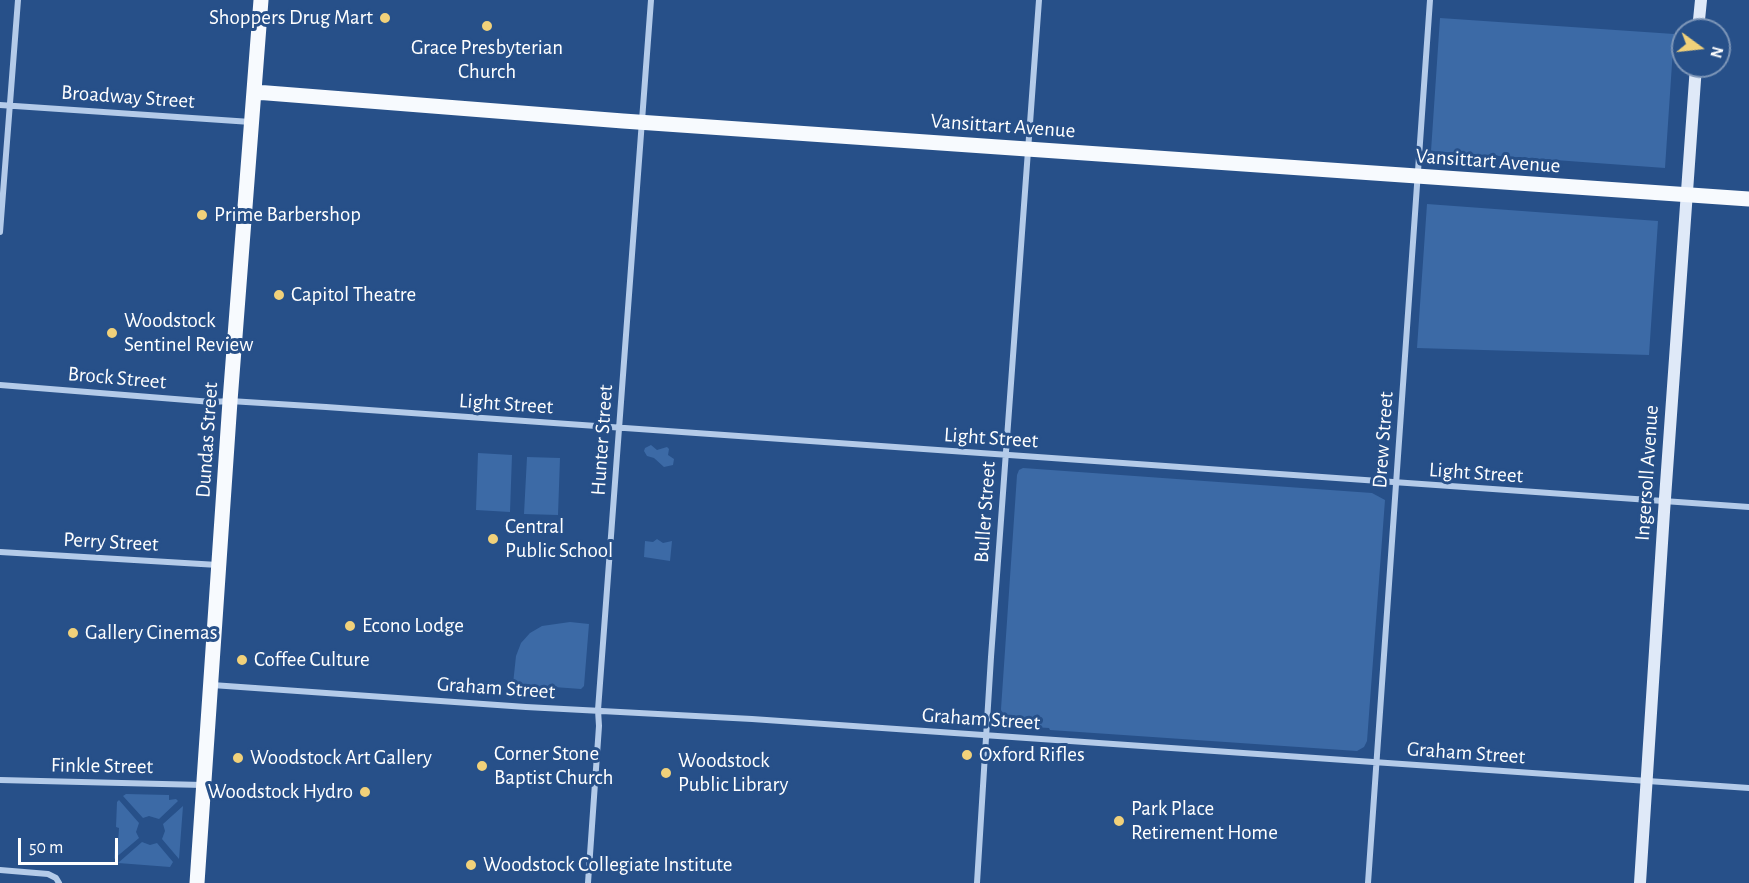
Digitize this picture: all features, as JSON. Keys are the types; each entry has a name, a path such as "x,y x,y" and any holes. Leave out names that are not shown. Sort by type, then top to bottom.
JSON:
{"main road":[{"name":"Dundas Street","path":"197,883 230,402 261,0"},
{"name":"Vansittart Avenue","path":"255,92 644,122 1749,199"}],"street":[{"path":"0,232 18,0"},
{"name":"Hunter Street","path":"588,883 599,726 598,710 644,122 651,0"},
{"name":"Buller Street","path":"977,883 1005,455 1039,0"},
{"name":"Drew Street","path":"1368,883 1430,0"},
{"path":"1699,18 1701,0"},
{"name":"Ingersoll Avenue","path":"1640,883 1664,502 1695,78"},
{"name":"Broadway Street","path":"0,105 253,122"},
{"name":"Brock Street","path":"0,385 230,402"},
{"name":"Light Street","path":"230,402 1749,507"},
{"name":"Perry Street","path":"0,552 220,565"},
{"name":"Graham Street","path":"211,684 1749,788"},
{"name":"Finkle Street","path":"0,780 204,785"},
{"path":"0,870 48,874 56,878 59,883"}],"shaded area":[{"path":"1440,18 1671,34 1671,78 1665,168 1431,151"},
{"path":"1427,204 1658,221 1649,355 1417,348"},
{"path":"651,445 657,450 667,447 668,455 674,459 673,465 664,467 654,458 647,456 645,448"},
{"path":"478,453 512,455 510,512 476,510"},
{"path":"527,457 560,458 558,515 524,514"},
{"path":"1023,468 1372,493 1385,500 1367,741 1364,747 1357,751 1050,730 1049,728 1016,726 1008,723 1002,716 1001,709 1017,475"},
{"path":"657,539 663,543 672,541 670,561 644,557 645,541 653,542"},
{"path":"570,622 589,624 584,686 581,689 513,684 516,656 521,643 530,633 542,626"},
{"path":"126,794 169,795 169,800 178,801 159,819 149,816 143,818 123,796"},
{"path":"119,800 139,823 136,832 139,838 114,859 115,845 118,845 119,828 116,827"},
{"path":"183,806 179,859 162,839 165,831 163,824"},
{"path":"142,842 150,845 157,843 173,862 170,867 118,863"}],"place":[{"name":"Shoppers Drug Mart","path":"385,18"},
{"name":"Grace Presbyterian Church","path":"487,26"},
{"name":"Prime Barbershop","path":"202,215"},
{"name":"Capitol Theatre","path":"279,295"},
{"name":"Woodstock Sentinel Review","path":"112,333"},
{"name":"Central Public School","path":"493,539"},
{"name":"Econo Lodge","path":"350,626"},
{"name":"Gallery Cinemas","path":"73,633"},
{"name":"Coffee Culture","path":"242,660"},
{"name":"Oxford Rifles","path":"967,755"},
{"name":"Woodstock Art Gallery","path":"238,758"},
{"name":"Corner Stone Baptist Church","path":"482,766"},
{"name":"Woodstock Public Library","path":"666,773"},
{"name":"Woodstock Hydro","path":"365,792"},
{"name":"Park Place Retirement Home","path":"1119,821"},
{"name":"Woodstock Collegiate Institute","path":"471,865"}]}
